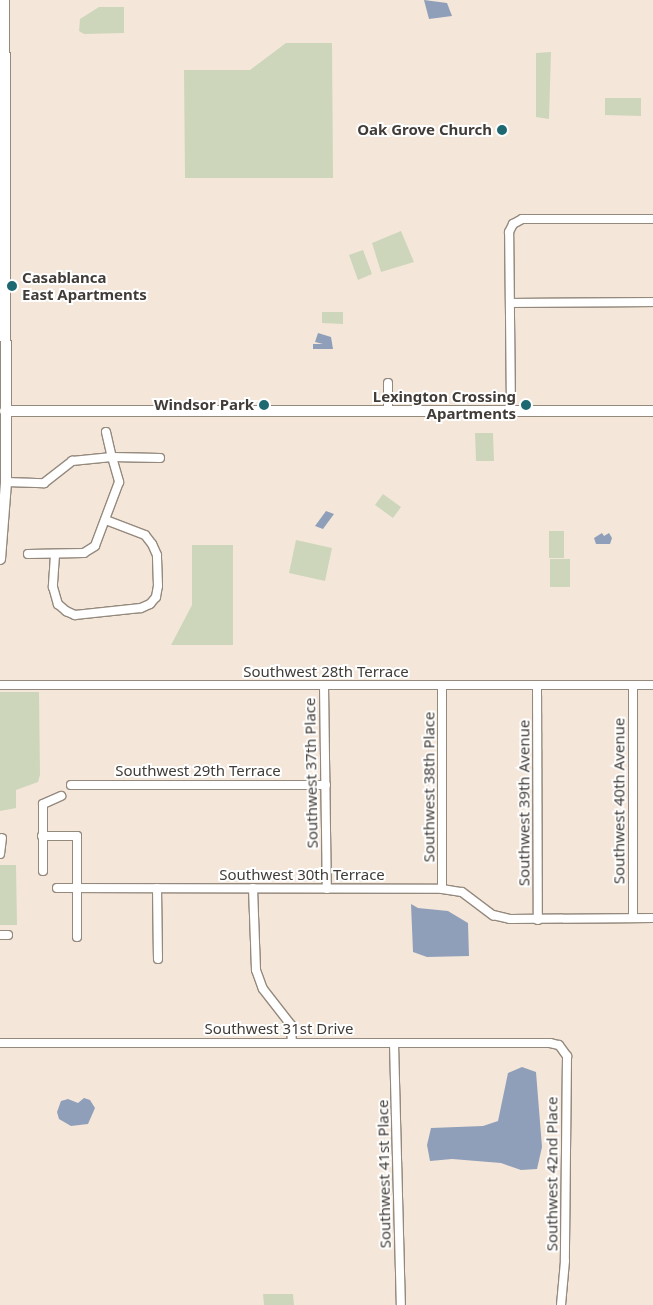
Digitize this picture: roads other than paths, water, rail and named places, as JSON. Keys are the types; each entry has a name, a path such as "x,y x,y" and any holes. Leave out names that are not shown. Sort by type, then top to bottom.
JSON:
{"street":[{"path":"0,559 6,482 5,411 3,400 4,0"},
{"path":"511,411 509,232 513,224 522,219 653,219"},
{"path":"510,303 653,302"},
{"path":"388,383 388,411"},
{"path":"5,411 653,411"},
{"path":"28,554 84,553 95,546 119,482 106,432"},
{"path":"6,482 44,483 72,461 112,457 160,458"},
{"path":"55,555 53,587 58,604 66,611 75,615 141,608 150,604 156,597 158,586 157,555 152,544 145,535 106,520"},
{"name":"Southwest 38th Place","path":"442,684 442,889"},
{"name":"Southwest 28th Terrace","path":"0,685 653,685"},
{"name":"Southwest 40th Avenue","path":"633,685 633,918"},
{"name":"Southwest 37th Place","path":"324,686 327,889"},
{"name":"Southwest 39th Avenue","path":"537,686 538,920"},
{"name":"Southwest 29th Terrace","path":"71,785 326,785"},
{"path":"42,871 43,804 61,796"},
{"path":"42,836 77,836 77,937"},
{"path":"0,854 2,838"},
{"name":"Southwest 30th Terrace","path":"57,888 442,889 462,892 493,914 510,919 653,918"},
{"path":"157,888 158,959"},
{"path":"253,888 256,970 263,989 291,1025 292,1043"},
{"name":"Southwest 31st Drive","path":"0,1043 550,1043 558,1045"},
{"name":"Southwest 41st Place","path":"394,1043 401,1305"},
{"name":"Southwest 42nd Place","path":"558,1045 566,1056 565,1261 561,1305"}],"water":[{"path":"424,0 447,3 452,16 429,19"},
{"path":"318,333 331,337 333,349 313,349 313,344 323,344 315,342"},
{"path":"326,511 334,514 323,529 315,526"},
{"path":"602,533 604,536 609,533 612,538 610,544 596,544 594,538"},
{"path":"411,904 418,908 448,911 468,923 469,956 427,957 413,952"},
{"path":"522,1067 536,1072 542,1147 537,1169 521,1170 501,1163 452,1159 430,1161 427,1145 431,1128 483,1126 498,1121 508,1073"},
{"path":"84,1098 90,1100 95,1108 88,1124 71,1126 59,1119 57,1112 61,1101 68,1099 78,1103"}],"place":[{"name":"Oak Grove Church","path":"502,130"},
{"name":"Casablanca East Apartments","path":"12,286"},
{"name":"Windsor Park","path":"264,405"},
{"name":"Lexington Crossing Apartments","path":"526,405"}]}
